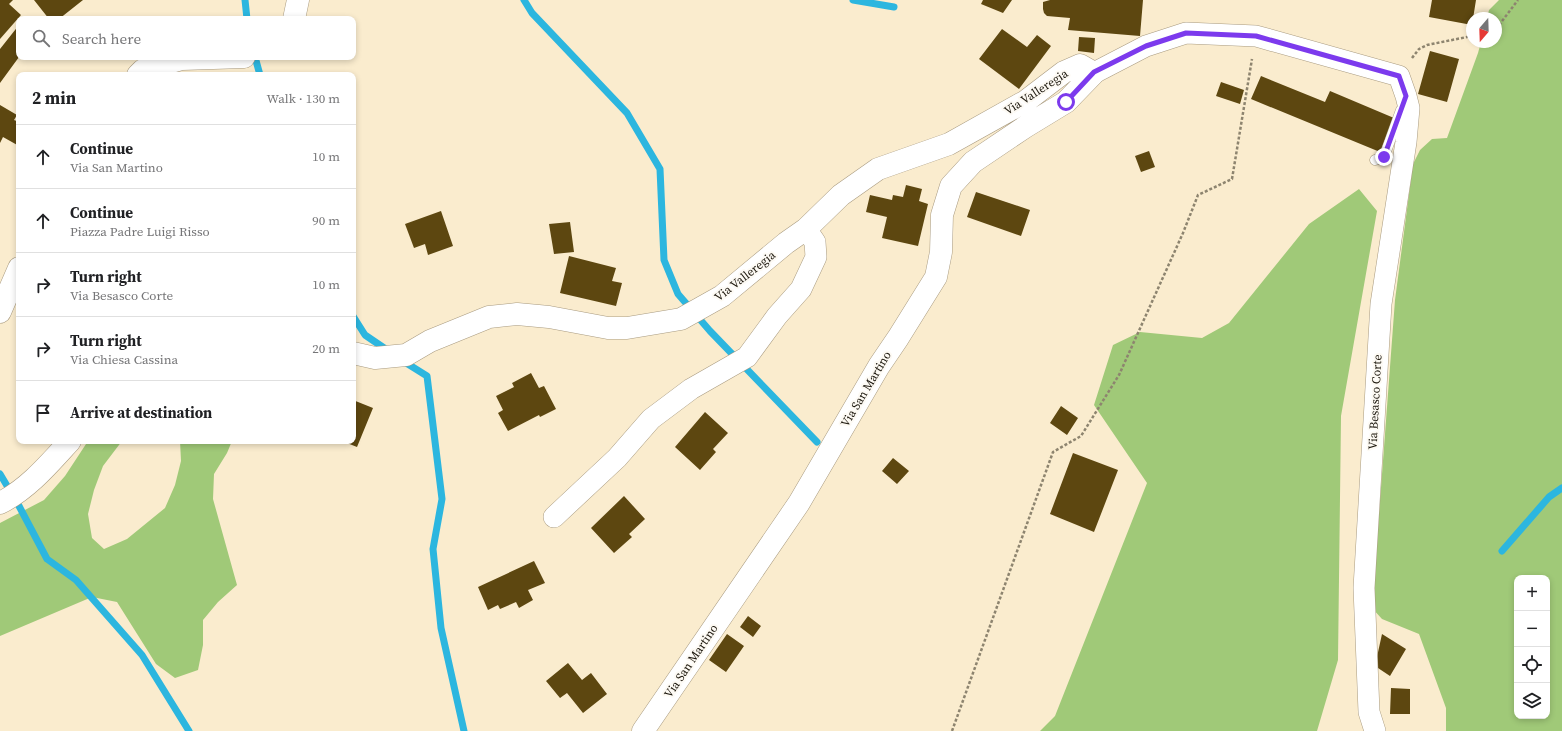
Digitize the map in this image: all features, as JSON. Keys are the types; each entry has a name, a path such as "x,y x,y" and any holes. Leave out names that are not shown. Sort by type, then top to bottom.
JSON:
{"street":[{"path":"295,16 298,0"},
{"path":"1094,72 1146,46 1186,33 1256,36 1399,76"},
{"path":"141,72 143,70 178,60"},
{"name":"Via Valleregia","path":"356,354 375,358 406,355 430,341 489,317 517,314 549,317 614,328 627,328 681,319 722,296 786,243 806,229 841,195 878,169 949,144 1026,101 1064,72 1080,65 1094,72"},
{"name":"Via San Martino","path":"643,731 799,503 879,366 936,277 941,252 942,215 952,186 974,162 1025,127 1066,102 1094,72"},
{"name":"Via Besasco Corte","path":"1375,731 1369,712 1364,588 1381,304 1406,142 1409,108 1399,76"},
{"path":"554,517 617,458 651,419 691,389 747,357 777,316 801,289 816,258 815,242 806,229"},
{"path":"0,312 16,275"},
{"path":"0,503 9,499 42,472 67,444"}],"lane":[{"path":"1375,160 1384,157 1406,96"}],"path":[{"path":"1502,21 1518,0"},
{"path":"952,731 1053,452 1081,436 1119,375 1183,233 1198,195 1232,179 1256,36"},
{"path":"1399,76 1419,49 1427,45 1466,37"}],"green space":[{"path":"1499,0 1562,0 1562,731 1446,731 1446,708 1419,634 1382,619 1372,608 1395,300 1413,164 1420,150 1432,139 1447,138 1479,48 1502,48 1502,12 1488,12"},
{"path":"1359,189 1377,211 1341,416 1338,660 1317,731 1040,731 1055,716 1147,483 1094,405 1113,345 1140,332 1202,338 1229,323 1309,224"},
{"path":"86,444 120,444 103,466 94,490 88,514 92,538 104,549 127,539 165,508 175,485 181,461 180,444 231,444 214,474 213,499 237,585 218,602 203,620 203,645 198,670 175,678 156,664 117,602 92,597 0,636 0,523 44,500 65,476"}],"building":[{"path":"0,0 13,0 9,4 21,15 16,16 16,21 0,39"},
{"path":"34,0 83,0 63,16 47,16"},
{"path":"983,0 1012,0 1003,13 981,4"},
{"path":"1050,0 1143,0 1140,36 1068,30 1070,18 1047,16 1044,13 1043,2"},
{"path":"1432,0 1476,0 1474,12 1466,12 1466,24 1429,17"},
{"path":"16,29 17,60 0,83 0,49"},
{"path":"1002,29 1027,47 1037,35 1051,46 1019,89 979,59"},
{"path":"1079,37 1095,38 1094,53 1078,51"},
{"path":"1430,51 1459,59 1447,102 1418,94"},
{"path":"1261,76 1325,102 1330,91 1394,118 1380,152 1251,99"},
{"path":"1221,82 1244,90 1240,104 1216,96"},
{"path":"0,105 16,114 14,120 16,121 16,144 3,137 0,143"},
{"path":"1149,151 1155,167 1141,172 1135,156"},
{"path":"906,185 922,189 919,201 928,204 918,246 882,238 887,217 866,212 870,195 892,200 893,195 903,197"},
{"path":"976,192 1030,210 1021,236 967,217"},
{"path":"441,211 453,246 428,255 425,244 414,248 405,224"},
{"path":"570,222 574,252 554,254 549,224"},
{"path":"569,256 616,268 612,281 622,283 616,306 560,293"},
{"path":"531,373 539,388 544,386 556,409 540,417 539,415 508,431 498,413 503,410 496,396 514,387 512,383"},
{"path":"356,401 373,408 357,447 350,444 356,444"},
{"path":"1061,406 1078,418 1067,435 1050,423"},
{"path":"705,412 728,433 713,449 716,452 700,470 675,447"},
{"path":"1073,453 1118,470 1094,532 1050,514"},
{"path":"893,458 909,471 897,484 882,471"},
{"path":"624,496 645,519 629,534 632,537 614,553 591,528"},
{"path":"534,561 545,583 528,590 533,600 519,608 516,602 500,609 498,605 488,610 478,587"},
{"path":"748,616 761,626 753,637 740,627"},
{"path":"727,634 744,646 726,672 709,660"},
{"path":"1382,634 1406,649 1390,676 1375,666"},
{"path":"568,663 582,680 591,673 607,694 583,713 567,693 560,698 546,681"},
{"path":"1391,688 1410,689 1410,714 1390,714"}],"waterway":[{"path":"245,0 247,16"},
{"path":"524,0 532,13 627,113 660,169 664,260 678,294 710,331 817,442"},
{"path":"853,0 894,7"},
{"path":"256,60 259,72"},
{"path":"356,321 365,335 390,352"},
{"path":"403,361 427,376 442,499 433,549 441,628 464,731"},
{"path":"0,474 47,559 76,580 142,655 189,731"},
{"path":"1502,551 1549,497 1562,488"}],"route":[{"path":"1066,102 1094,72 1146,46 1186,33 1256,36 1399,76 1406,96 1384,157"}]}
